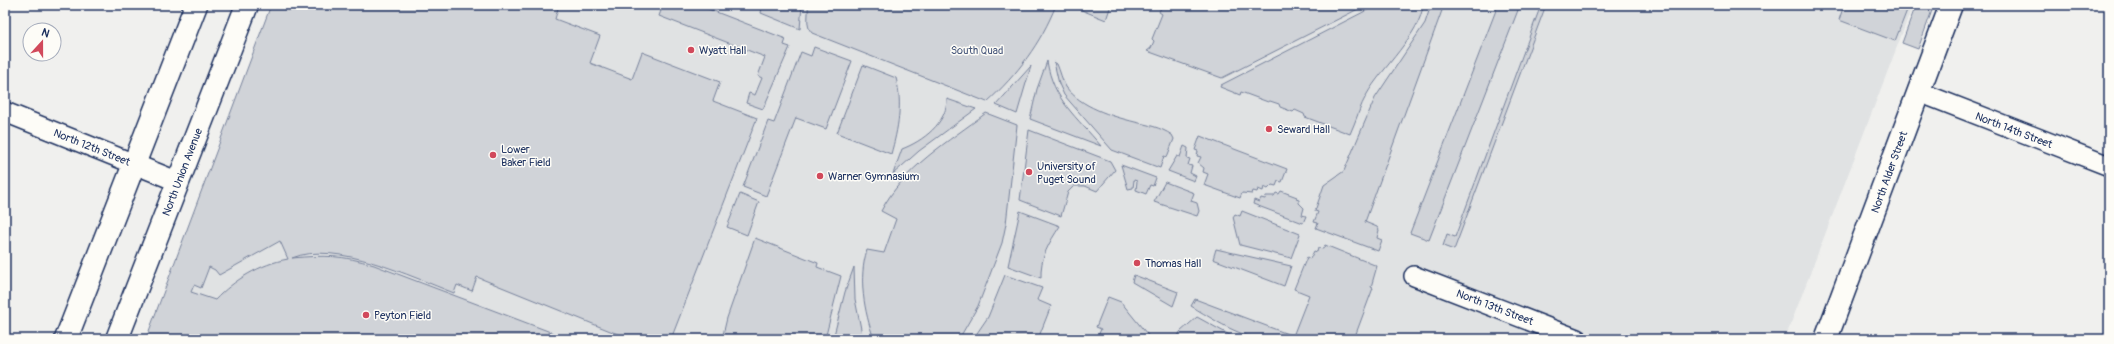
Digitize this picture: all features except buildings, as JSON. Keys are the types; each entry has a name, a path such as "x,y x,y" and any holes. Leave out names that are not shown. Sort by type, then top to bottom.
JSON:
{"street":[{"path":"66,339 196,5"},
{"name":"North Union Avenue","path":"117,339 247,5"},
{"name":"North Alder Street","path":"1826,339 1951,5"},
{"name":"North 14th Street","path":"1919,92 2109,166"},
{"name":"North 12th Street","path":"5,112 179,182"},
{"name":"North 13th Street","path":"1414,276 1577,339"}],"shaded area":[{"name":"University of Puget Sound","path":"271,5 1913,5 1785,339 146,339"}],"green space":[{"name":"Lower Baker Field","path":"271,5 559,5 555,19 600,36 590,63 632,79 642,52 720,82 713,101 757,118 671,339 630,339 477,277 472,291 457,285 454,293 396,270 351,257 330,254 310,254 292,258 314,256 333,257 352,259 374,265 569,339 146,339","holes":["280,241 288,259 267,265 248,274 230,286 215,300 191,292 194,285 201,288 209,267 215,270 219,275"]},
{"path":"663,5 698,5 786,39 784,45 790,47 763,109 746,103 749,93 755,95 762,78 758,76 765,57 659,16"},
{"path":"755,5 802,5 800,29 761,13 762,8"},
{"name":"South Quad","path":"808,5 1056,5 1043,32 1027,58 998,92 987,102 812,33 808,23"},
{"path":"1080,5 1111,5 1106,20 1079,9"},
{"path":"1162,5 1366,5 1222,78 1147,51 1151,48 1154,41 1152,39 1162,14 1159,12"},
{"path":"1377,5 1423,5 1421,16 1408,39 1367,94 1350,134 1305,117 1304,114 1295,110 1293,112 1280,107 1279,104 1270,101 1268,102 1241,92 1240,95 1220,87 1221,85"},
{"path":"1431,5 1444,5 1365,222 1377,227 1379,230 1377,238 1382,240 1378,251 1316,228 1318,223 1314,222 1318,212 1315,211 1324,185 1344,171 1375,98 1425,23"},
{"path":"1498,5 1520,5 1429,240 1410,233"},
{"path":"1541,5 1546,5 1454,250 1443,246 1447,234 1455,237"},
{"path":"1844,5 1909,5 1895,41 1839,20"},
{"path":"1916,5 1934,5 1918,49 1902,43"},
{"path":"814,47 852,61 826,129 796,118 766,196 743,187 768,121 774,123 801,52 811,56"},
{"path":"1047,61 1050,75 1060,97 1075,117 1101,146 1030,119 1037,89"},
{"path":"1054,62 1057,64 1066,87 1072,94 1088,105 1116,117 1158,128 1172,135 1174,139 1167,157 1164,156 1160,168 1112,150 1064,95 1059,84"},
{"path":"863,65 896,78 899,97 899,116 891,154 837,133"},
{"path":"1031,66 1017,114 996,105"},
{"path":"947,99 976,109 919,151 893,174 902,149 918,141 932,130 943,116"},
{"path":"986,113 1017,125 1006,224 1002,243 978,306 959,339 874,339 867,317 863,294 864,261 867,250 884,253 896,219 881,211 891,195 914,168 942,145"},
{"path":"1029,130 1110,161 1115,170 1097,191 1085,186 1074,186 1068,192 1061,216 1020,200"},
{"path":"1200,136 1287,169 1282,182 1278,181 1276,186 1272,185 1268,189 1264,187 1263,191 1258,189 1257,192 1253,191 1252,194 1242,193 1240,198 1204,185 1208,174 1203,172 1204,168 1198,163 1201,157 1197,156 1198,151 1195,150"},
{"path":"1184,146 1188,148 1187,158 1190,159 1188,165 1192,166 1190,173 1196,176 1194,181 1168,171 1177,156 1180,157"},
{"path":"1121,165 1156,178 1153,186 1150,185 1146,194 1136,190 1137,181 1134,180 1133,188 1128,189"},
{"path":"1165,182 1194,193 1191,201 1197,203 1199,211 1197,216 1154,202"},
{"path":"1281,191 1297,197 1296,199 1299,200 1299,203 1304,208 1302,215 1306,216 1303,223 1253,204 1254,200 1259,202 1261,198 1265,199 1266,196 1274,196 1276,193 1279,194"},
{"path":"740,194 759,202 747,235 727,227"},
{"path":"1020,211 1060,226 1049,244 1044,257 1041,278 1008,266"},
{"path":"1242,211 1300,234 1291,258 1240,245 1233,217 1235,214 1240,216"},
{"path":"755,238 818,263 817,267 841,276 825,339 722,339 727,318"},
{"path":"1325,245 1377,266 1371,287 1373,288 1354,339 1282,340 1254,337 1229,328 1191,306 1195,299 1293,336 1309,295 1294,289 1307,257 1310,259 1314,251 1317,252 1318,248 1323,249"},
{"path":"1216,249 1291,266 1284,286 1213,259"},
{"path":"854,267 855,299 863,339 833,339 845,292"},
{"path":"1005,275 1042,288 1037,300 1051,306 1038,339 973,339 988,317"},
{"path":"1134,275 1178,292 1173,306 1132,282"},
{"path":"1108,297 1121,302 1151,339 1103,339 1098,336 1101,329 1096,327"},
{"path":"1197,317 1237,339 1177,339 1180,332"}],"place":[{"name":"Wyatt Hall","path":"691,50"},
{"name":"Seward Hall","path":"1269,129"},
{"name":"Lower Baker Field","path":"493,155"},
{"name":"University of Puget Sound","path":"1029,172"},
{"name":"Warner Gymnasium","path":"820,176"},
{"name":"Thomas Hall","path":"1137,263"},
{"name":"Peyton Field","path":"366,315"}]}
